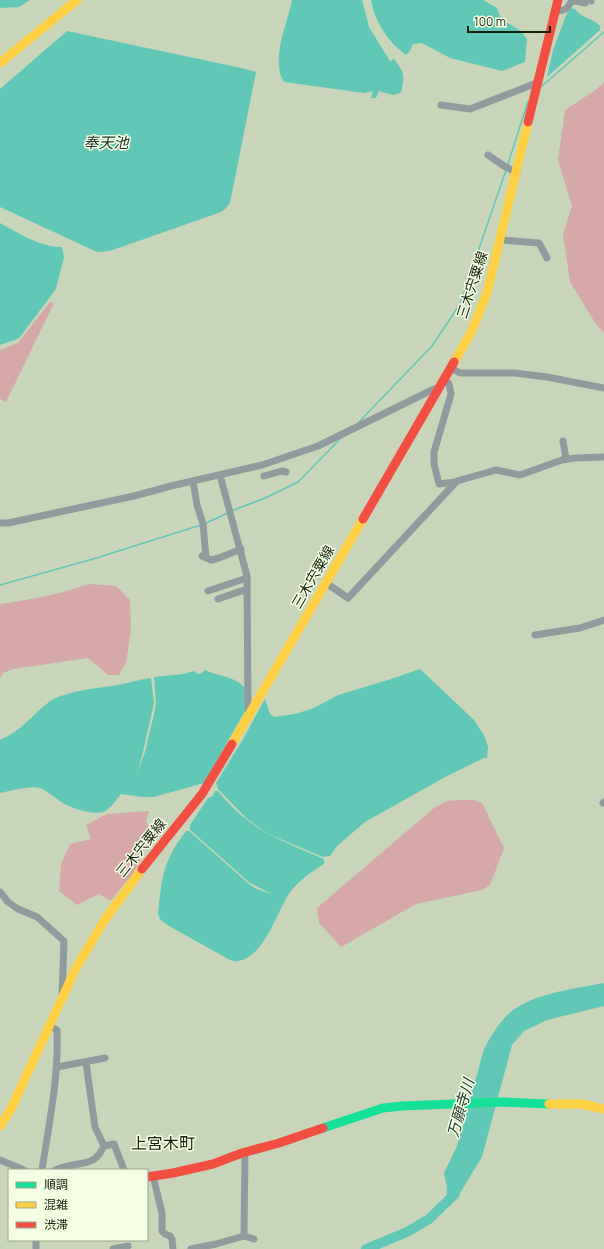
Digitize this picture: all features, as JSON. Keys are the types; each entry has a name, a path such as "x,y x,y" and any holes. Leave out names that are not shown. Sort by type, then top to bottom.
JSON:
{"main road":[{"path":"0,63 77,0"},
{"name":"三木宍粟線","path":"0,1126 11,1109 76,968 104,921 123,894 202,794 471,333 487,293 558,0"},
{"path":"150,1176 213,1164 245,1152 383,1108 498,1103 582,1104 598,1107 604,1110"}],"street":[{"path":"556,11 563,11 567,9 571,2 589,1"},
{"path":"440,105 470,109 534,84 538,84"},
{"path":"488,155 517,173"},
{"path":"500,240 539,243 547,258"},
{"path":"451,368 460,373 514,373 548,377 604,388"},
{"path":"444,379 449,384 451,394 434,452 434,464 439,484 454,482 496,470 520,475 566,459 604,457"},
{"path":"0,523 8,523 50,515 262,465 318,446 434,389 438,390"},
{"path":"563,441 566,459"},
{"path":"262,465 264,478 284,471 280,459"},
{"path":"220,475 247,578 248,710 250,714"},
{"path":"193,481 197,505 204,531 204,556 211,560 240,549"},
{"path":"326,583 348,598 394,550 454,482"},
{"path":"208,591 247,578"},
{"path":"218,599 247,589"},
{"path":"535,635 580,628 604,620"},
{"path":"0,892 8,902 18,909 37,916 64,941 61,995 63,998"},
{"path":"42,1169 50,1125 57,1067 57,1030 50,1026"},
{"path":"57,1067 86,1063 105,1058"},
{"path":"86,1063 95,1127 104,1146"},
{"path":"58,1169 74,1164 89,1162 96,1158 104,1146 114,1144 124,1169"},
{"path":"244,1236 245,1152"},
{"path":"0,1160 22,1169"},
{"path":"150,1176 162,1213 162,1231 172,1239 173,1249"},
{"path":"191,1249 216,1247 244,1236 254,1238"},
{"path":"113,1249 128,1245"}],"shaded area":[{"path":"604,82 604,333 596,324 570,282 563,234 572,206 558,160 565,110 597,89"},
{"path":"50,302 54,303 6,402 0,399 0,350 18,343"},
{"path":"89,584 116,586 130,600 131,631 126,663 119,675 108,675 88,658 13,669 3,673 0,678 0,604 23,601 67,591"},
{"path":"473,800 482,803 504,848 490,885 482,890 416,904 341,947 319,923 317,908 434,808 447,801"},
{"path":"149,811 146,821 151,833 139,863 132,875 110,901 99,894 77,905 59,891 61,864 70,844 91,839 86,825 107,814"}],"water":[{"path":"0,0 30,0 19,7 0,8"},
{"path":"292,0 362,0 369,27 390,61 394,59 402,71 403,82 401,93 393,95 379,91 376,98 371,98 373,91 364,93 284,82 280,73 279,52"},
{"path":"371,0 483,0 497,8 501,19 521,31 527,39 525,62 502,71 450,58 422,43 413,44 410,51 406,55 399,50 383,31 379,24"},
{"path":"571,8 597,23 600,26 600,30 547,77 553,50 567,13"},
{"name":"奉天池","path":"67,31 256,72 230,203 226,208 221,212 110,251 97,252 0,207 0,89"},
{"path":"0,223 37,242 45,245 62,247 64,257 56,289 20,337 0,345"},
{"path":"420,669 474,720 484,735 488,747 487,758 484,758 447,776 365,822 337,846 330,856 323,857 264,831 246,818 218,789 216,783 242,741 265,699 270,714 274,717 295,714 314,708 338,695"},
{"path":"205,670 231,678 245,688 245,711 204,783 154,797 121,794 107,810 97,813 79,810 67,805 46,791 36,787 0,793 0,740 14,733 49,702 63,695 151,678 154,703 137,774 145,752 156,703 154,677 183,674 194,671 198,674"},
{"path":"215,791 218,791 241,815 254,825 293,846 324,859 324,864 306,876 291,891 270,931 257,950 248,957 238,961 230,960 169,926 160,919 158,913 161,889 168,861 172,851 186,831 189,831 249,884 257,889 272,894 250,883 190,830 190,825 208,798 213,796"},
{"path":"604,983 604,1006 547,1020 524,1031 512,1045 482,1157 457,1198 449,1206 446,1203 447,1187 444,1173 457,1146 484,1049 497,1028 509,1013 534,999 569,989"}],"waterway":[{"path":"542,86 604,32"},
{"path":"508,164 528,101"},
{"path":"359,422 432,346 460,304 506,170"},
{"path":"231,511 263,499 298,482 341,438"},
{"path":"206,523 228,513"},
{"path":"0,585 93,559 201,525"},
{"name":"万願寺川","path":"366,1249 407,1232 429,1219 455,1194"}],"traffic: fast":[{"path":"323,1128 383,1108 503,1102 549,1104"}],"traffic: slow":[{"path":"0,63 77,0"},
{"path":"454,362 471,333 487,293 528,122"},
{"path":"232,744 363,519"},
{"path":"0,1126 11,1109 76,968 104,921 142,869"},
{"path":"549,1104 582,1104 604,1109"}],"traffic: jam":[{"path":"528,122 558,0"},
{"path":"363,519 454,362"},
{"path":"142,869 202,794 232,744"},
{"path":"148,1177 213,1164 242,1153 279,1143 323,1128"}],"district":[{"name":"上宮木町","path":"163,1143"}]}
